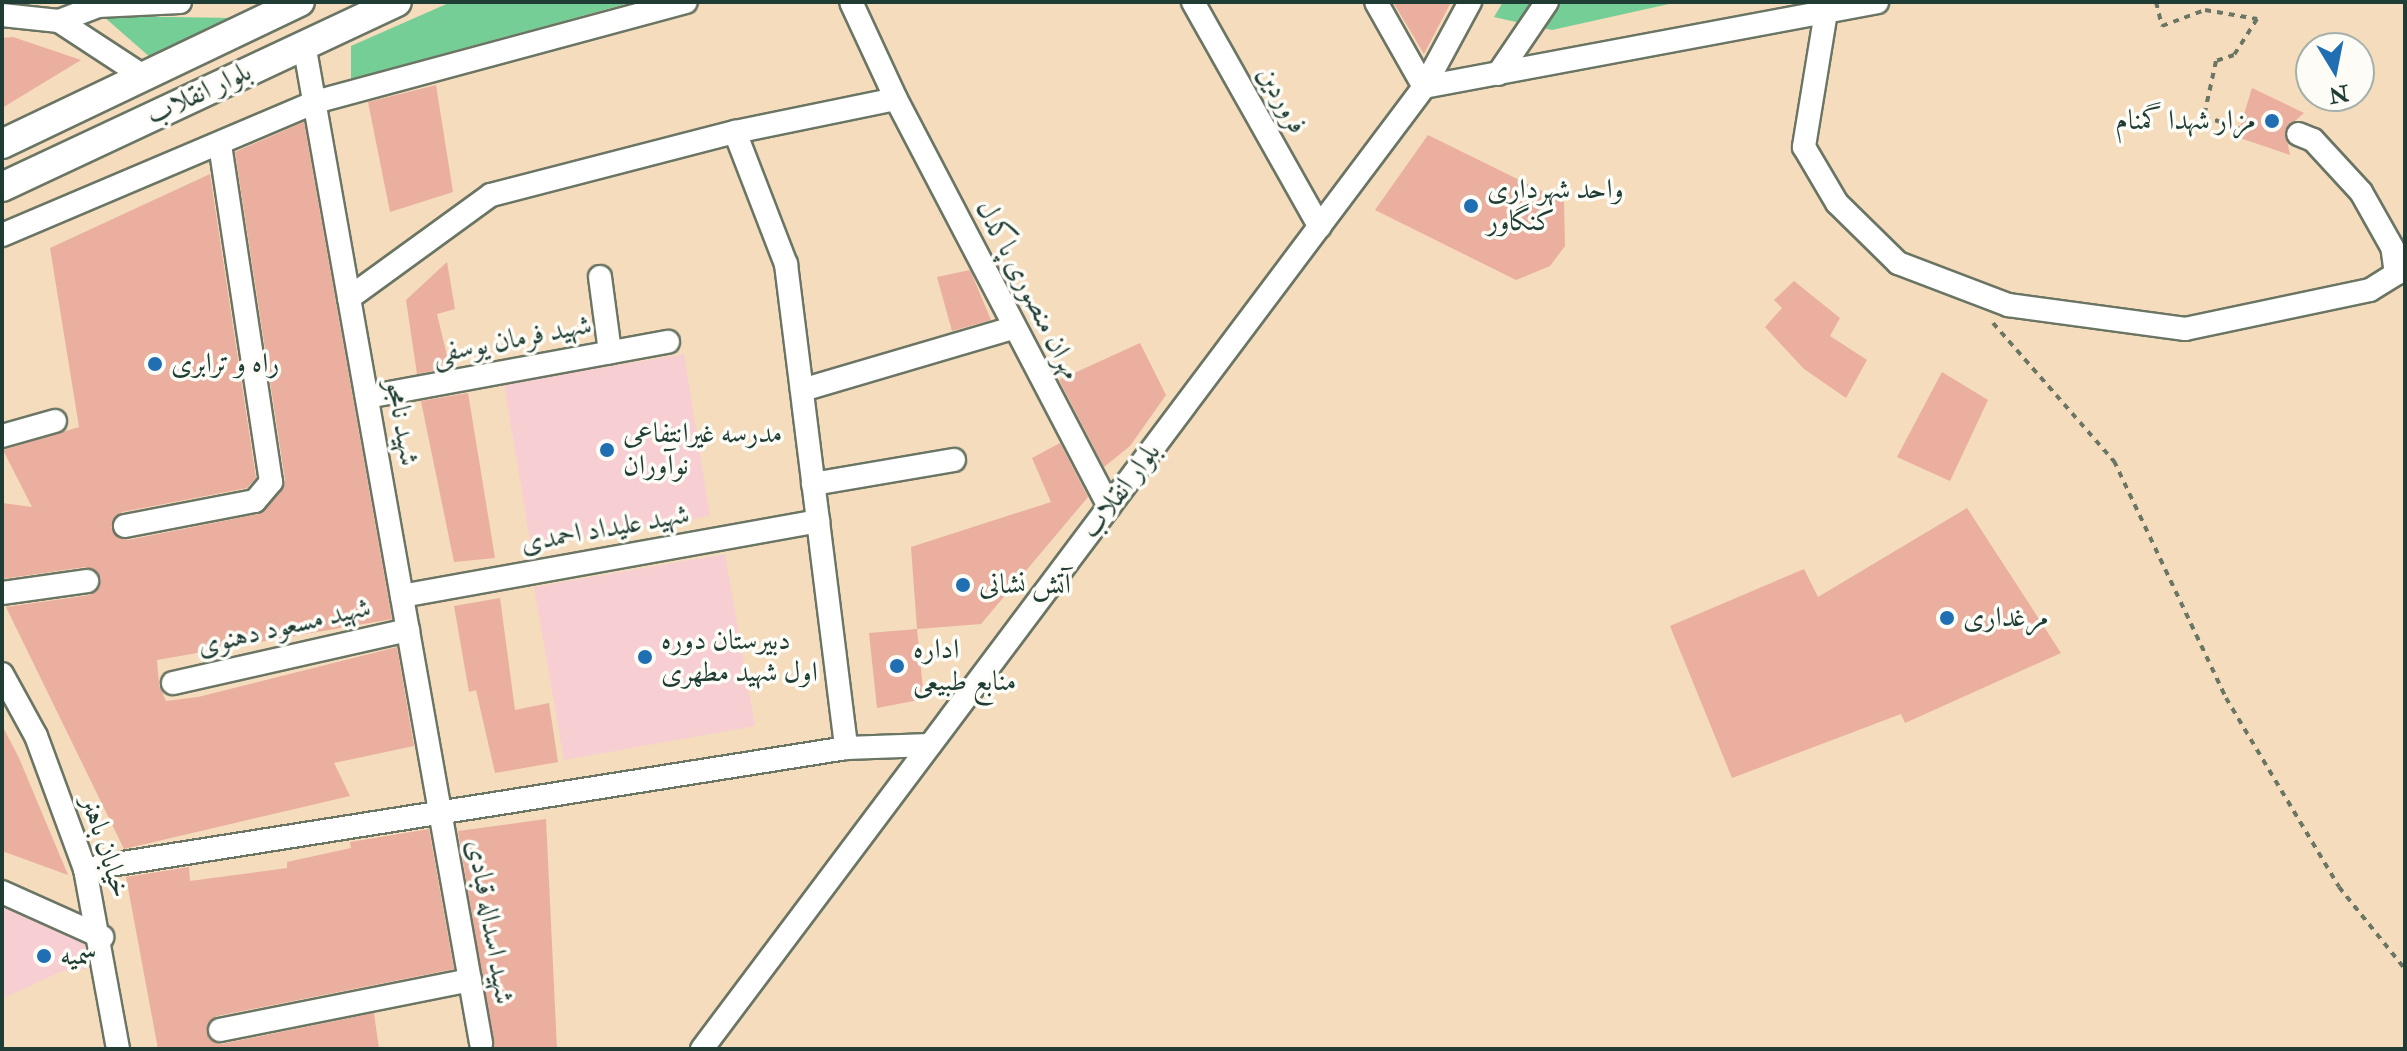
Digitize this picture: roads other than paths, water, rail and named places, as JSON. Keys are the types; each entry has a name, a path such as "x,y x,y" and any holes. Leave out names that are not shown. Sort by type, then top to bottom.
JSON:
{"main road":[{"name":"بلوار انقلاب","path":"2,144 300,2"},
{"name":"بلوار انقلاب","path":"2,187 397,2"}],"street":[{"path":"2,15 50,14 98,6 180,2"},
{"path":"2,235 220,146 315,102 686,2"},
{"name":"مهران منصوری پاکدل","path":"851,2 896,99 1109,507"},
{"name":"فروردین","path":"1193,2 1320,227"},
{"path":"1376,2 1424,87 1877,2"},
{"name":"بلوار انقلاب","path":"702,1049 1424,87 1470,2"},
{"path":"1498,74 1547,2"},
{"path":"1826,12 1804,147 1837,203 1898,263 2008,305 2185,329 2370,290 2396,274 2392,247 2361,192 2313,140 2298,134"},
{"path":"50,14 143,76"},
{"name":"شهید نامجو","path":"304,44 440,812"},
{"path":"349,298 491,195 735,132 896,99"},
{"path":"735,132 786,264 846,748"},
{"path":"125,526 255,501 271,482 220,146"},
{"path":"600,277 610,352"},
{"path":"802,390 1013,328"},
{"name":"شهید فرمان یوسفی","path":"367,397 668,342"},
{"path":"2,436 55,421"},
{"path":"813,484 954,460"},
{"name":"شهید علیداد احمدی","path":"402,596 818,521"},
{"path":"2,593 87,581"},
{"name":"شهید مسعود دهنوی","path":"173,683 408,630"},
{"name":"خیابان باهنر","path":"2,674 36,736 85,869 102,937 118,1049"},
{"path":"85,869 846,748 930,745"},
{"name":"شهید اسداله قبادی","path":"440,812 481,1043"},
{"path":"2,892 102,937"},
{"path":"220,1030 470,980"}],"place":[{"name":"مزار شهدا گمنام","path":"2272,121"},
{"name":"واحد شهرداری کنگاور","path":"1471,206"},
{"name":"راه و ترابری","path":"155,364"},
{"name":"مدرسه غیرانتفاعی نوآوران","path":"607,450"},
{"name":"آتش نشانی","path":"963,585"},
{"name":"مرغداری","path":"1947,618"},
{"name":"دبیرستان دوره اول شهید مطهری","path":"645,657"},
{"name":"اداره منابع طبیعی","path":"897,666"},
{"name":"سمیه","path":"44,956"}]}
